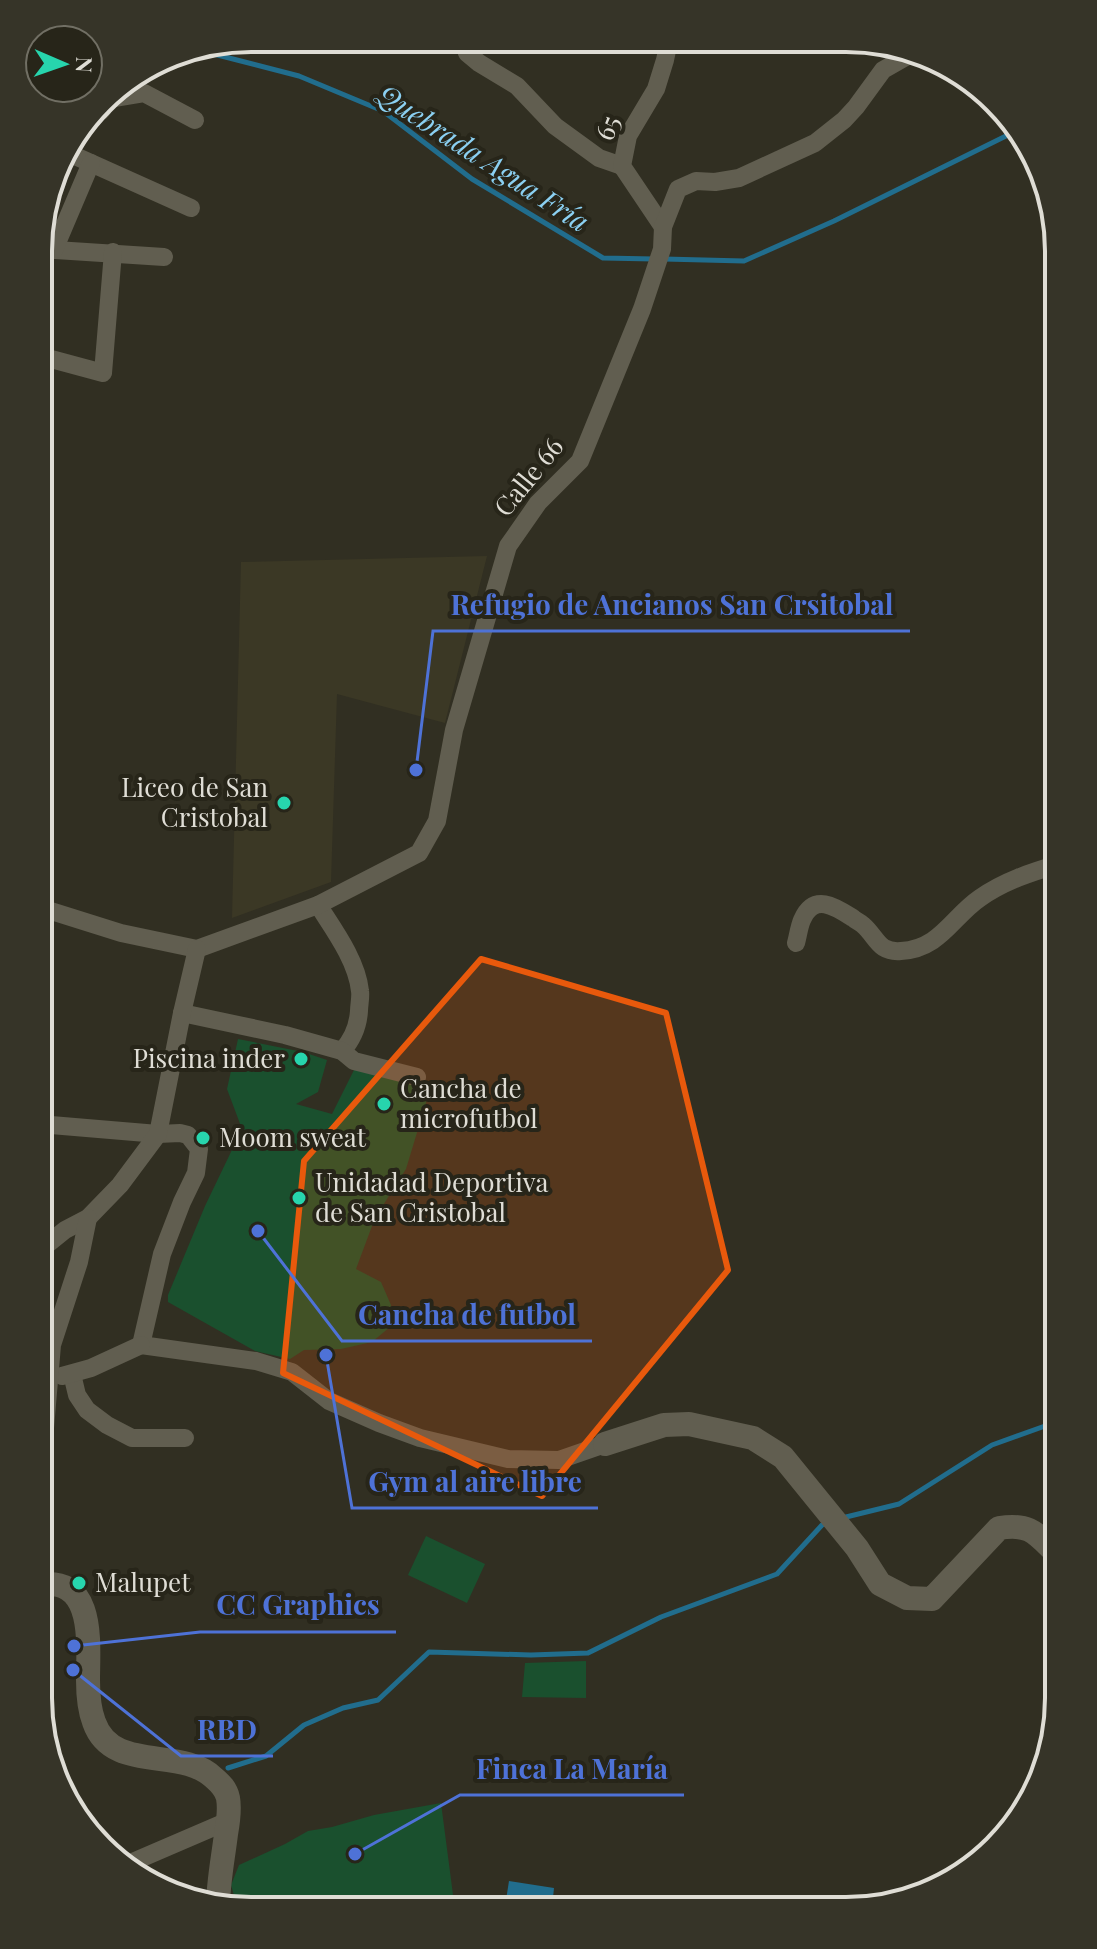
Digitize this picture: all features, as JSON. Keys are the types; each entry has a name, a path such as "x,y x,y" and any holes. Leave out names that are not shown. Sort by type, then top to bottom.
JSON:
{"street":[{"path":"467,52 517,86 555,126 599,158 622,166"},
{"path":"660,52 665,60"},
{"name":"65","path":"663,227 622,166 628,136 656,89 667,52"},
{"name":"Calle 66","path":"197,949 318,905 419,853 437,821 454,730 508,546 538,503 580,461 642,309 662,249 663,227 678,189 696,181 739,178 815,143 844,120 883,70 900,60"},
{"path":"126,96 144,93 195,120"},
{"path":"76,156 191,208"},
{"path":"53,237 91,163"},
{"path":"52,249 164,257"},
{"path":"52,359 103,373 113,252"},
{"path":"796,943 802,918 811,908 829,904 863,925 880,947 899,952 919,948 935,940 961,912 982,896 1025,874 1045,868"},
{"path":"318,905 346,949 360,991 358,1019 351,1041 342,1051"},
{"path":"52,911 121,933 197,949 158,1134 120,1185 88,1218 52,1240"},
{"path":"182,1013 285,1035 342,1051 354,1061 417,1077"},
{"path":"52,1125 188,1135 199,1149 196,1173 162,1254 141,1345"},
{"path":"52,1345 79,1262 88,1218"},
{"path":"52,1378 91,1368 141,1345 256,1361 292,1372 329,1401 379,1423 420,1438 508,1459 559,1460 664,1425 689,1424 753,1438 783,1457 857,1548 880,1584 907,1598 932,1599 999,1528 1014,1526 1030,1529 1045,1543"},
{"path":"72,1374 77,1395 87,1410 107,1425 132,1438 185,1438"},
{"path":"52,1583 69,1589 79,1600 86,1616 89,1706 104,1741 114,1750 183,1762 206,1770 224,1787 228,1799 228,1821 218,1894"},
{"path":"137,1860 228,1821"}],"highlighted area":[{"path":"481,959 666,1013 728,1270 542,1496 283,1373 304,1161"}],"shaded area":[{"name":"Liceo de San Cristobal","path":"487,556 445,723 337,694 331,882 232,918 241,562"}],"green space":[{"name":"Unidadad Deportiva de San Cristobal","path":"238,1039 327,1060 318,1092 296,1104 332,1114 357,1064 432,1083 406,1169 375,1218 356,1269 381,1282 391,1305 390,1327 372,1342 341,1349 304,1350 290,1359 255,1351 168,1302 168,1295 205,1206 242,1129 227,1089"},
{"path":"426,1536 485,1564 467,1603 408,1575"},
{"path":"586,1661 586,1698 522,1697 525,1663"},
{"path":"441,1803 453,1897 234,1896 231,1885 239,1865 308,1831"}],"water":[{"path":"509,1881 554,1888 553,1897 506,1897"}],"waterway":[{"name":"Quebrada Agua Fría","path":"218,55 299,76 383,111 472,179 603,258 654,259"},
{"name":"Quebrada Agua Fría","path":"664,259 744,261 834,221 1008,135"},
{"path":"842,1518 899,1504 992,1445 1045,1426"},
{"path":"228,1768 266,1756 304,1725 343,1708 378,1700 429,1652 588,1653 661,1617 777,1574 827,1523"}],"place":[{"name":"Refugio de Ancianos San Crsitobal","path":"416,770"},
{"name":"Liceo de San Cristobal","path":"284,803"},
{"name":"Piscina inder","path":"301,1059"},
{"name":"Cancha de microfutbol","path":"384,1104"},
{"name":"Moom sweat","path":"203,1138"},
{"name":"Unidadad Deportiva de San Cristobal","path":"299,1198"},
{"name":"Cancha de futbol","path":"258,1231"},
{"name":"Gym al aire libre","path":"326,1355"},
{"name":"Malupet","path":"79,1583"},
{"name":"CC Graphics","path":"74,1646"},
{"name":"RBD","path":"73,1670"},
{"name":"Finca La María","path":"355,1854"}]}
